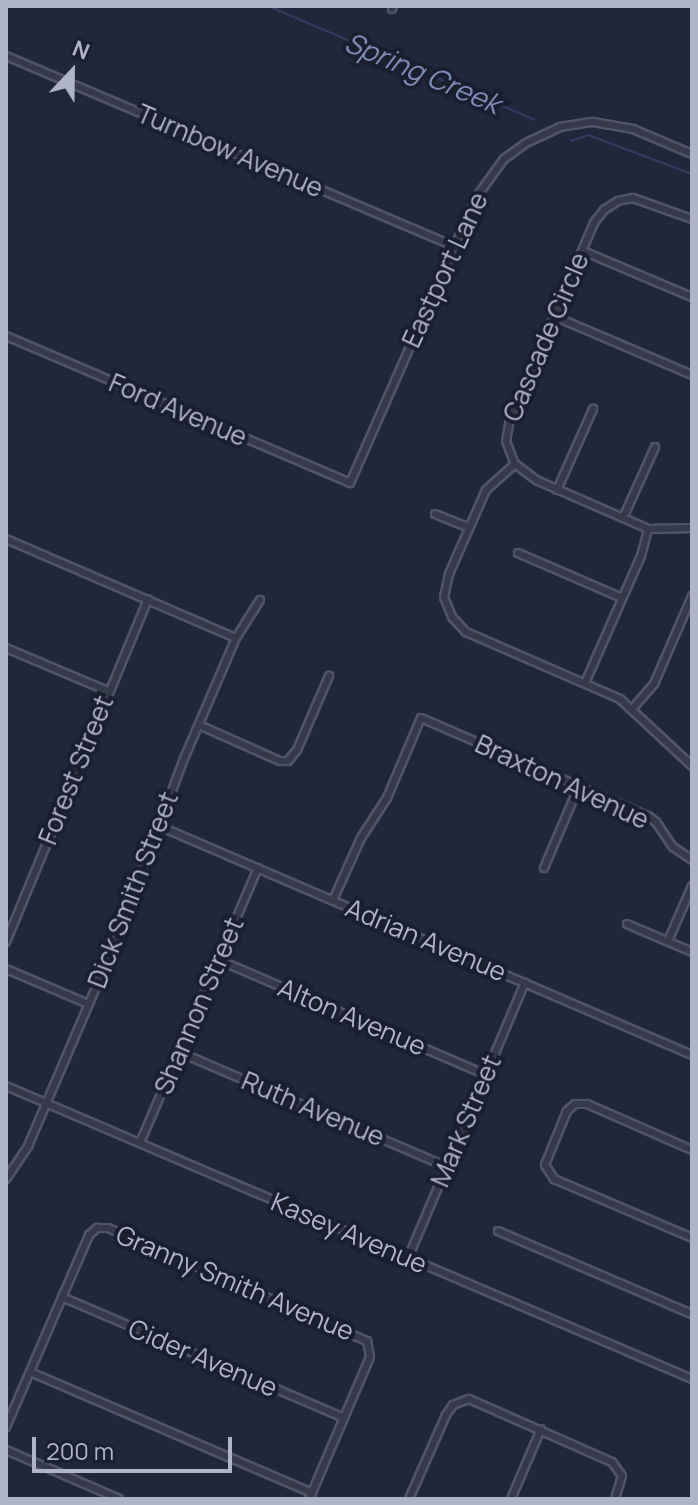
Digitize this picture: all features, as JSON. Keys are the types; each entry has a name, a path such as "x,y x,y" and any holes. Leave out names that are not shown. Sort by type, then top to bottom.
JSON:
{"street":[{"name":"Turnbow Avenue","path":"6,56 454,246"},
{"name":"Eastport Lane","path":"350,483 475,199 504,159 526,143 560,127 593,122 612,124 692,154"},
{"name":"Cascade Circle","path":"515,464 506,441 506,431 599,216 618,201 648,200 692,219"},
{"path":"583,251 692,297"},
{"path":"556,317 692,375"},
{"name":"Ford Avenue","path":"6,336 350,483"},
{"path":"557,490 593,409"},
{"path":"623,518 655,447"},
{"path":"692,528 648,529 536,480 515,464 486,490 445,585 446,607 466,632 606,692 633,708 666,745 692,766"},
{"path":"435,514 469,528"},
{"path":"585,683 648,529"},
{"path":"6,539 236,638"},
{"path":"518,553 622,598"},
{"path":"633,708 654,684 692,596"},
{"name":"Forest Street","path":"6,942 148,599"},
{"name":"Dick Smith Street","path":"6,1179 24,1154 47,1104 199,725 236,638 260,600"},
{"path":"6,648 108,691"},
{"path":"199,725 280,761 288,761 297,750 329,676"},
{"name":"Braxton Avenue","path":"333,900 354,851 387,798 421,718 648,816 656,822 673,847 692,860"},
{"path":"544,868 579,786"},
{"name":"Adrian Avenue","path":"159,826 692,1055"},
{"name":"Shannon Street","path":"140,1143 258,868"},
{"path":"668,941 692,886"},
{"path":"627,924 692,952"},
{"name":"Alton Avenue","path":"219,960 486,1075"},
{"path":"6,969 88,1004"},
{"name":"Mark Street","path":"408,1258 525,983"},
{"name":"Ruth Avenue","path":"179,1052 447,1167"},
{"name":"Kasey Avenue","path":"6,1086 692,1379"},
{"path":"692,1150 587,1104 575,1104 567,1111 545,1165 554,1179 692,1238"},
{"name":"Granny Smith Avenue","path":"62,1297 89,1235 97,1228 108,1228 347,1331 370,1346 370,1357 344,1418"},
{"path":"498,1231 692,1314"},
{"path":"6,1427 62,1297"},
{"name":"Cider Avenue","path":"62,1297 344,1418"},
{"path":"30,1372 311,1496 344,1418"},
{"path":"409,1499 446,1415 463,1400 476,1401 604,1457 619,1469 622,1484 615,1499"},
{"path":"511,1499 541,1429"},
{"path":"6,1450 119,1499"}],"waterway":[{"name":"Spring Creek","path":"268,6 535,120"},
{"name":"Spring Creek","path":"571,141 588,135 692,174"}]}
